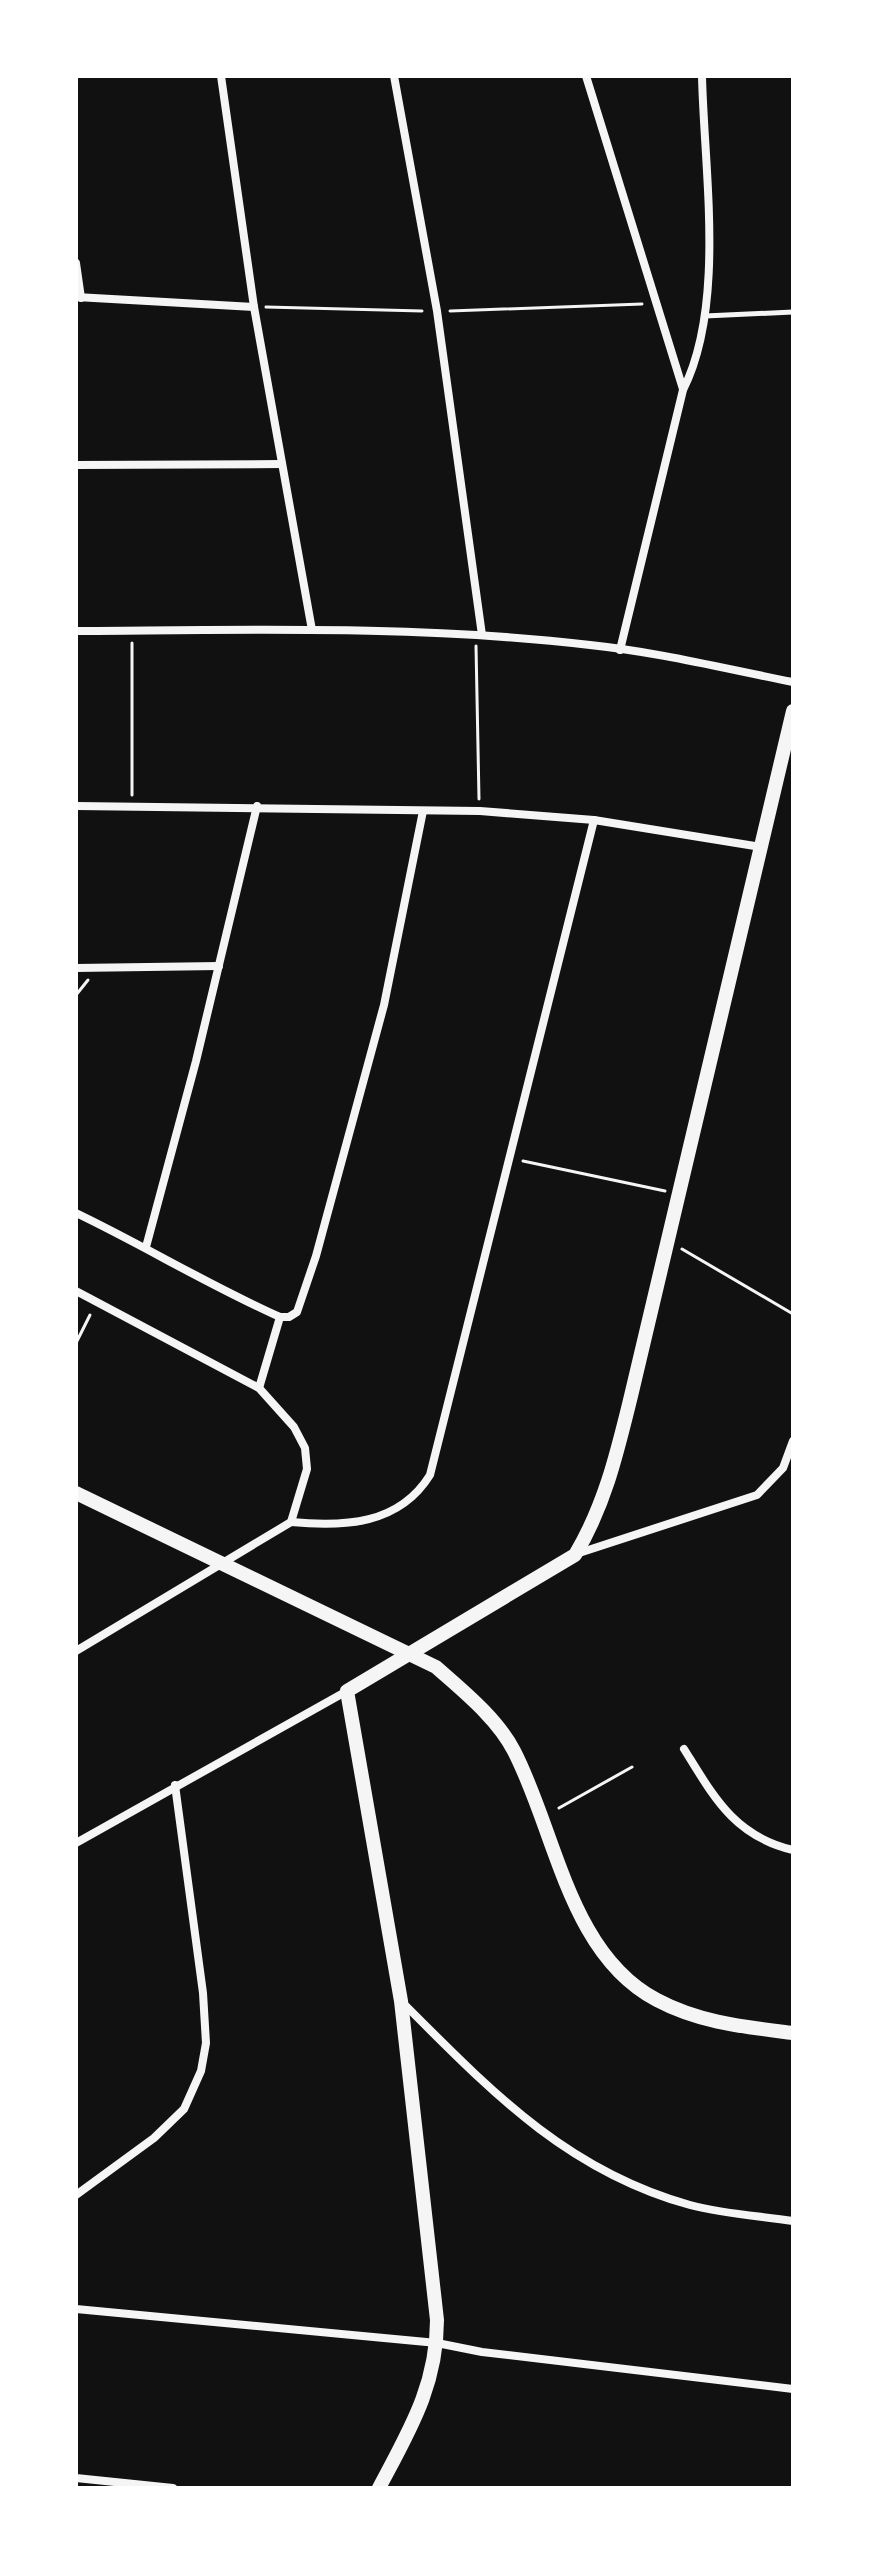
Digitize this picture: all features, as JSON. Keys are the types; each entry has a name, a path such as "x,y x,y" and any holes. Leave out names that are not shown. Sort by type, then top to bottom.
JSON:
{"street":[{"path":"221,76 254,307 312,630"},
{"path":"394,76 437,311 479,635"},
{"path":"586,76 683,390"},
{"path":"620,650 650,540 683,390 696,357 705,316 708,255 702,76"},
{"path":"76,263 79,298 254,307"},
{"path":"76,465 282,464"},
{"path":"76,631 312,630 479,635 620,650 793,682"},
{"path":"575,1555 592,1527 613,1472 793,711"},
{"path":"76,806 480,811 594,820 761,847"},
{"path":"146,1247 257,806"},
{"path":"76,1213 146,1247 227,1294 280,1317 289,1317 297,1312 316,1256 384,1005 423,811"},
{"path":"76,1651 291,1522 334,1526 376,1519 409,1501 430,1475 512,1159 594,820"},
{"path":"76,968 219,966"},
{"path":"76,1291 259,1388 294,1427 305,1448 307,1469 291,1522"},
{"path":"259,1388 280,1317"},
{"path":"76,1843 412,1654 575,1555 757,1495 783,1468 793,1441"},
{"path":"76,1493 436,1667 472,1699 513,1748 535,1796 570,1896 591,1934 624,1975 655,2000 710,2022 793,2033"},
{"path":"347,1691 401,2001 432,2259 437,2343 426,2395 379,2488"},
{"path":"684,1749 734,1820 750,1834 793,1850"},
{"path":"76,2195 154,2138 184,2109 201,2071 206,2043 203,1993 175,1785"},
{"path":"401,2001 532,2127 602,2172 691,2206 793,2221"},
{"path":"76,2309 437,2343 482,2352 793,2389"},
{"path":"76,2478 173,2488"}],"lane":[{"path":"705,316 793,312"}],"path":[{"path":"254,307 437,311 656,304"},
{"path":"132,631 132,806"},
{"path":"479,635 480,811"},
{"path":"512,1159 678,1194"},
{"path":"679,1247 793,1314"},
{"path":"76,1343 97,1301"},
{"path":"559,1808 632,1767"}]}
